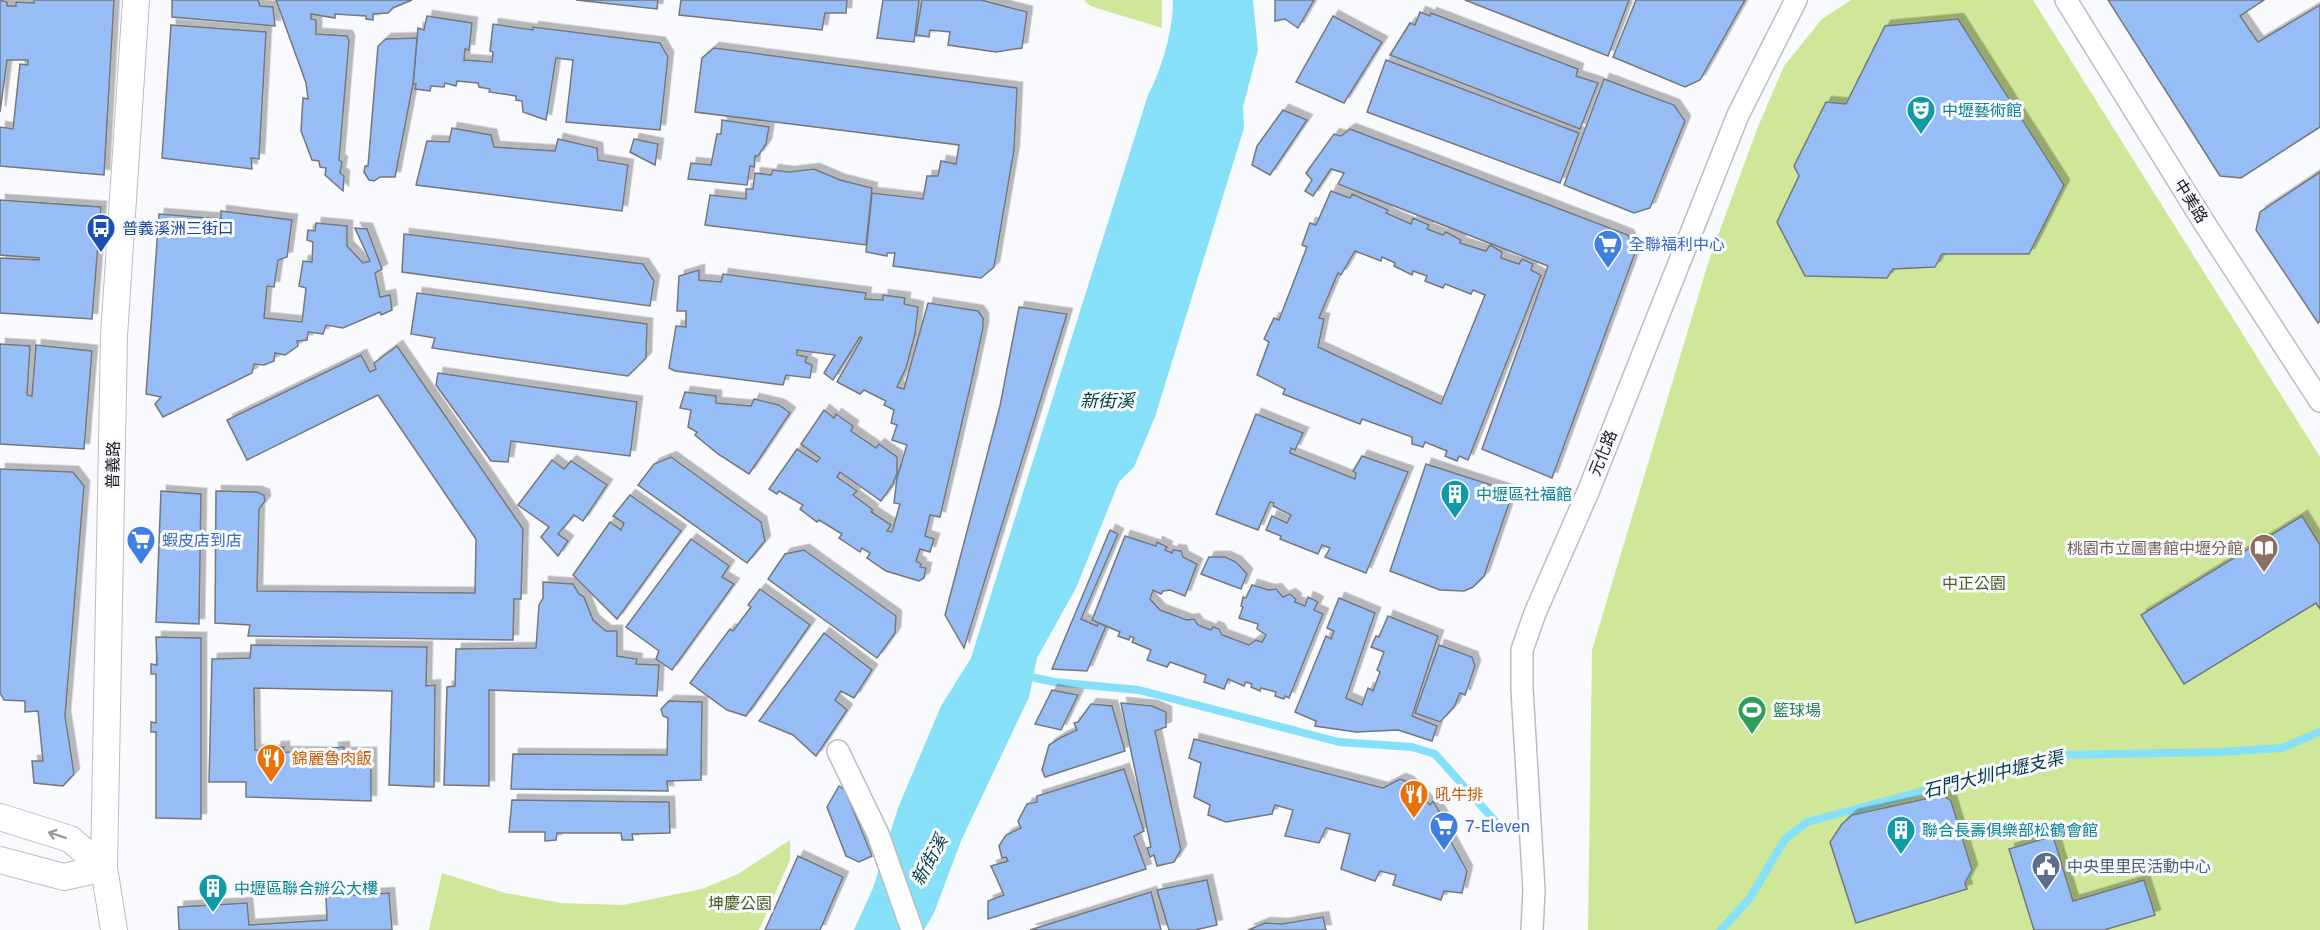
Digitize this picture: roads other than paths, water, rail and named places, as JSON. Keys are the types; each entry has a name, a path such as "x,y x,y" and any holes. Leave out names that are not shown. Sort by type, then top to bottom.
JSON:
{"street":[{"name":"普義路","path":"114,930 104,868 114,336 136,0"},
{"name":"元化路","path":"1532,930 1534,890 1522,688 1522,650 1738,115 1796,0"},
{"name":"中美路","path":"2066,0 2205,224 2320,401"},
{"path":"838,751 882,844 912,930"},
{"path":"0,817 70,839 104,868"},
{"path":"0,860 64,877 104,868"}],"water":[{"name":"新街溪","path":"1173,0 1253,0 1258,50 1243,107 1244,128 1155,417 1134,467 1119,482 1076,588 1037,658 1029,697 961,841 934,913 924,930 854,930 873,888 898,808 941,706 971,658 1148,95 1162,61 1169,36"}],"waterway":[{"path":"1022,675 1054,682 1139,690 1339,742 1412,747 1435,754 1503,830"},
{"name":"石門大圳中壢支渠","path":"1721,930 1750,898 1785,839 1807,822 2058,755 2219,752 2282,748 2320,732"}],"place":[{"name":"中壢藝術館","path":"1921,136"},
{"name":"普義溪洲三街口","path":"101,254"},
{"name":"全聯福利中心","path":"1608,270"},
{"name":"中壢區社福館","path":"1455,520"},
{"name":"蝦皮店到店","path":"141,566"},
{"name":"桃園市立圖書館中壢分館","path":"2264,574"},
{"name":"籃球場","path":"1752,736"},
{"name":"錦麗魯肉飯","path":"271,784"},
{"name":"吼牛排","path":"1414,820"},
{"name":"7-Eleven","path":"1444,852"},
{"name":"聯合長壽俱樂部松鶴會館","path":"1901,856"},
{"name":"中央里里民活動中心","path":"2046,892"},
{"name":"中壢區聯合辦公大樓","path":"213,914"}],"park label":[{"name":"中正公園","path":"1974,583"},
{"name":"坤慶公園","path":"740,903"}]}
